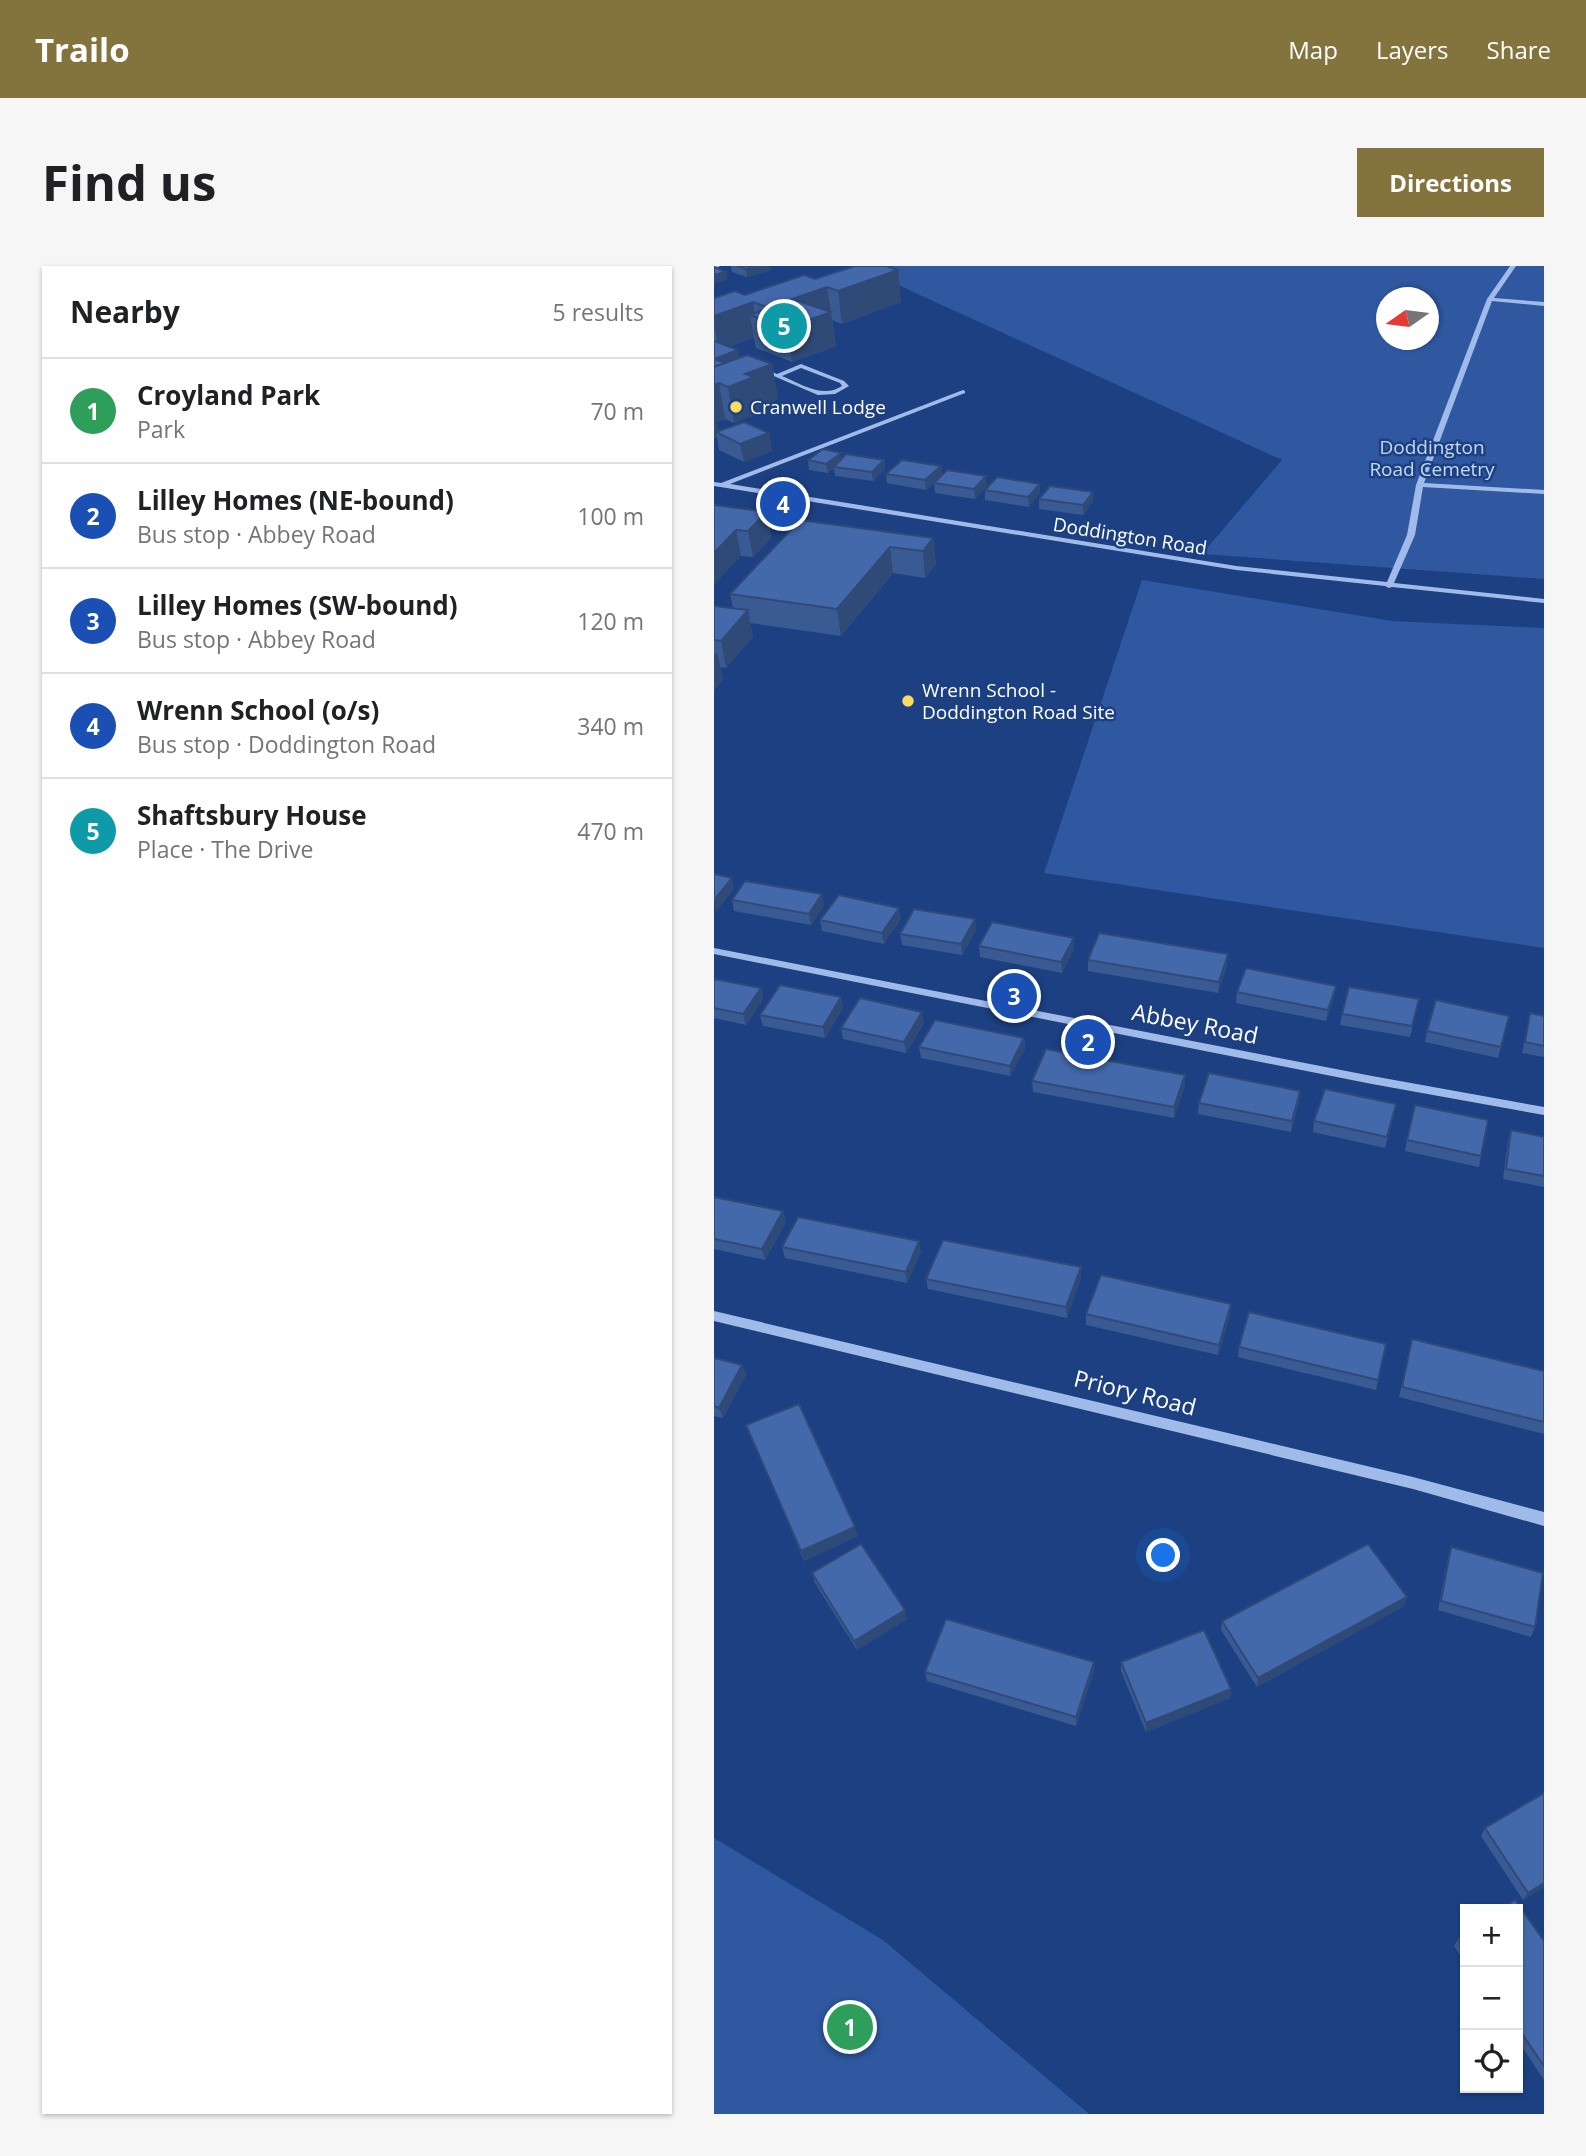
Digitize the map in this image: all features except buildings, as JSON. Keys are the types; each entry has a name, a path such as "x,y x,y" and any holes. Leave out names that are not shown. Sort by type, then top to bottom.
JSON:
{"street":[{"path":"1389,586 1411,535 1420,485 1490,299 1513,266"},
{"path":"1490,299 1544,303"},
{"path":"751,365 778,376 821,394 833,393 846,386 801,366 778,376 769,381"},
{"path":"718,485 963,392"},
{"name":"Doddington Road","path":"718,485 1236,568 1544,601"},
{"path":"1420,485 1544,492"},
{"name":"Abbey Road","path":"714,951 1372,1080 1544,1111"},
{"name":"Priory Road","path":"714,1316 1412,1483 1544,1519"}],"green space":[{"name":"Doddington Road Cemetry","path":"894,266 1544,266 1544,579 1202,554 1282,460 874,274"},
{"path":"1142,580 1392,621 1544,628 1544,948 1044,873"},
{"path":"714,1838 883,1940 1089,2114 714,2114"}],"place":[{"name":"Shaftsbury House","path":"784,326"},
{"name":"Cranwell Lodge","path":"736,407"},
{"name":"Wrenn School (o/s)","path":"783,504"},
{"name":"Wrenn School - Doddington Road Site","path":"908,701"},
{"name":"Lilley Homes (SW-bound)","path":"1014,996"},
{"name":"Lilley Homes (NE-bound)","path":"1088,1042"},
{"name":"Croyland Park","path":"850,2027"}]}
